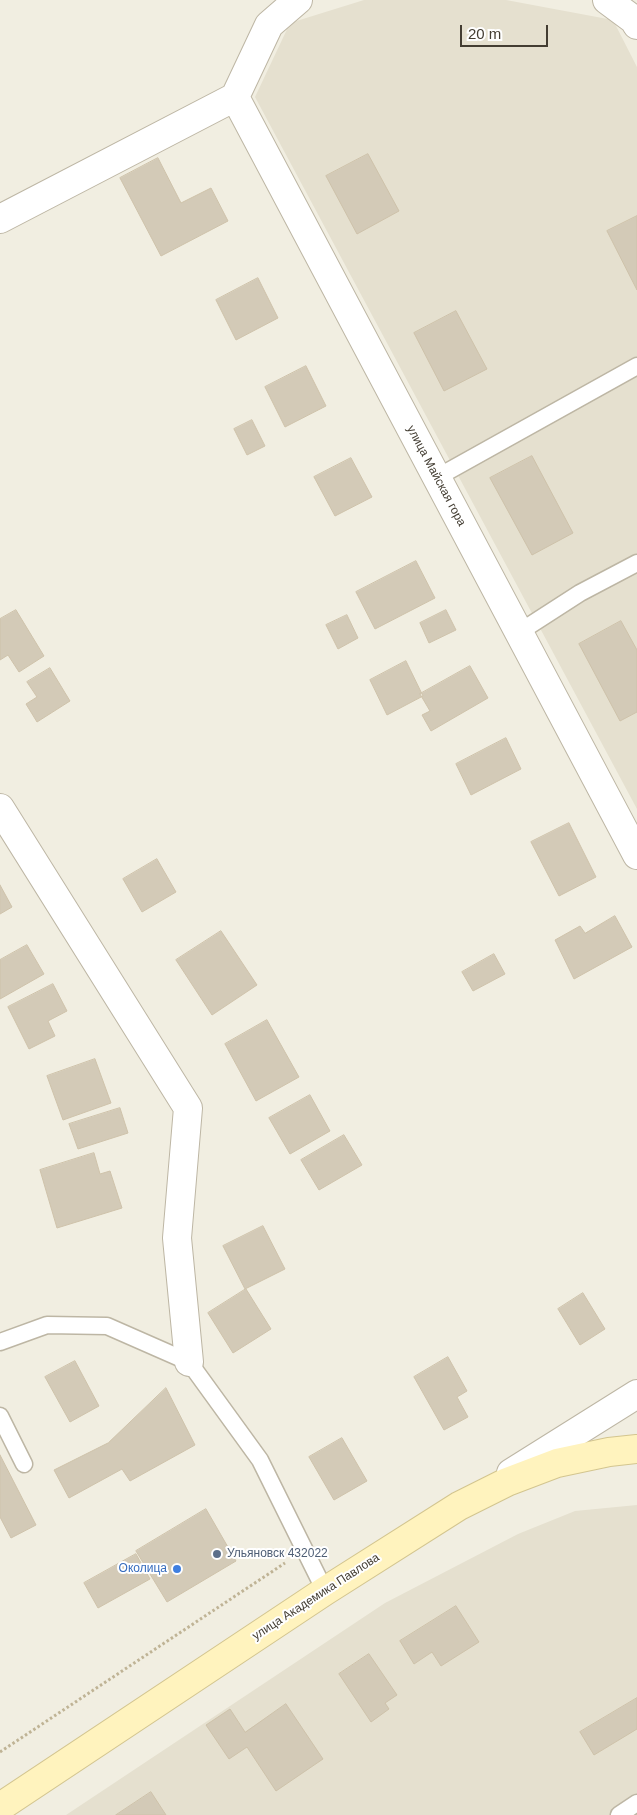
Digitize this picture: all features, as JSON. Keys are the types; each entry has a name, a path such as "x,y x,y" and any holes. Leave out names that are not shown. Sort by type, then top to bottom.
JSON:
{"street":[{"path":"0,219 235,97 269,25 298,0"},
{"path":"607,0 636,23"},
{"name":"улица Майская гора","path":"235,97 637,855"},
{"path":"0,808 188,1108 177,1238 189,1362"},
{"name":"улица Академика Павлова","path":"0,1807 325,1591 637,1394"},
{"path":"459,1506 507,1482 557,1463 609,1452 637,1449"}],"lane":[{"path":"436,478 637,366"},
{"path":"518,633 580,593 637,563"},
{"path":"0,1342 47,1325 108,1326 189,1362 260,1460 325,1591"},
{"path":"0,1416 24,1464"},
{"path":"619,1815 637,1803"}],"path":[{"path":"0,1752 305,1551"}],"shaded area":[{"path":"364,0 506,0 613,20 637,67 637,809 255,97 290,23"},
{"path":"637,1505 637,1815 66,1815 385,1603 518,1534 575,1511"}],"building":[{"path":"368,154 399,211 357,234 326,176"},
{"path":"158,158 181,203 211,188 228,221 161,256 120,178"},
{"path":"637,216 637,290 607,231"},
{"path":"258,278 278,318 236,340 216,300"},
{"path":"456,311 487,369 444,391 414,333"},
{"path":"306,366 326,406 285,427 265,387"},
{"path":"252,420 265,446 247,455 234,429"},
{"path":"532,456 573,533 532,555 490,478"},
{"path":"351,458 372,497 335,516 314,477"},
{"path":"416,561 435,598 375,629 356,592"},
{"path":"16,610 44,656 19,672 8,655 0,660 0,619"},
{"path":"446,610 456,630 429,643 420,623"},
{"path":"347,615 358,638 338,649 326,625"},
{"path":"621,621 637,650 637,712 620,721 579,644"},
{"path":"406,661 423,696 387,715 370,680"},
{"path":"470,666 488,698 431,731 422,715 430,711 420,694"},
{"path":"50,668 70,701 37,722 26,704 37,697 27,682"},
{"path":"506,738 521,769 471,795 456,764"},
{"path":"569,823 596,877 559,896 531,842"},
{"path":"157,859 176,892 142,912 123,879"},
{"path":"0,885 12,907 0,914"},
{"path":"615,916 632,947 574,979 555,940 580,926 585,933"},
{"path":"221,931 257,985 212,1015 176,960"},
{"path":"27,945 44,974 0,999 0,960"},
{"path":"494,954 505,974 473,991 462,972"},
{"path":"53,984 67,1011 48,1021 55,1036 29,1049 8,1007"},
{"path":"267,1020 299,1077 256,1101 225,1044"},
{"path":"95,1059 111,1103 63,1120 47,1076"},
{"path":"310,1095 330,1131 290,1154 269,1118"},
{"path":"120,1108 128,1133 78,1149 69,1124"},
{"path":"344,1135 362,1165 319,1190 301,1160"},
{"path":"94,1153 100,1174 110,1171 122,1208 57,1228 40,1170"},
{"path":"263,1226 285,1269 245,1289 223,1246"},
{"path":"246,1289 271,1329 233,1353 208,1313"},
{"path":"583,1293 605,1329 580,1345 558,1309"},
{"path":"448,1357 467,1391 457,1397 468,1417 444,1430 414,1377"},
{"path":"75,1361 99,1406 70,1422 45,1377"},
{"path":"166,1388 195,1445 130,1481 122,1469 69,1498 54,1470 108,1443"},
{"path":"342,1438 367,1481 334,1500 309,1457"},
{"path":"0,1455 36,1525 11,1538 0,1517"},
{"path":"206,1509 236,1561 167,1602 136,1551"},
{"path":"136,1554 150,1579 98,1608 84,1583"},
{"path":"456,1606 479,1642 441,1666 432,1652 414,1664 400,1641"},
{"path":"369,1654 397,1695 385,1703 389,1709 371,1722 339,1674"},
{"path":"637,1698 637,1729 594,1755 580,1732"},
{"path":"286,1704 323,1759 276,1791 247,1747 229,1759 206,1725 230,1709 245,1732"},
{"path":"151,1792 166,1815 116,1815"}],"place":[{"name":"Ульяновск 432022","path":"217,1554"},
{"name":"Околица","path":"177,1569"}]}
